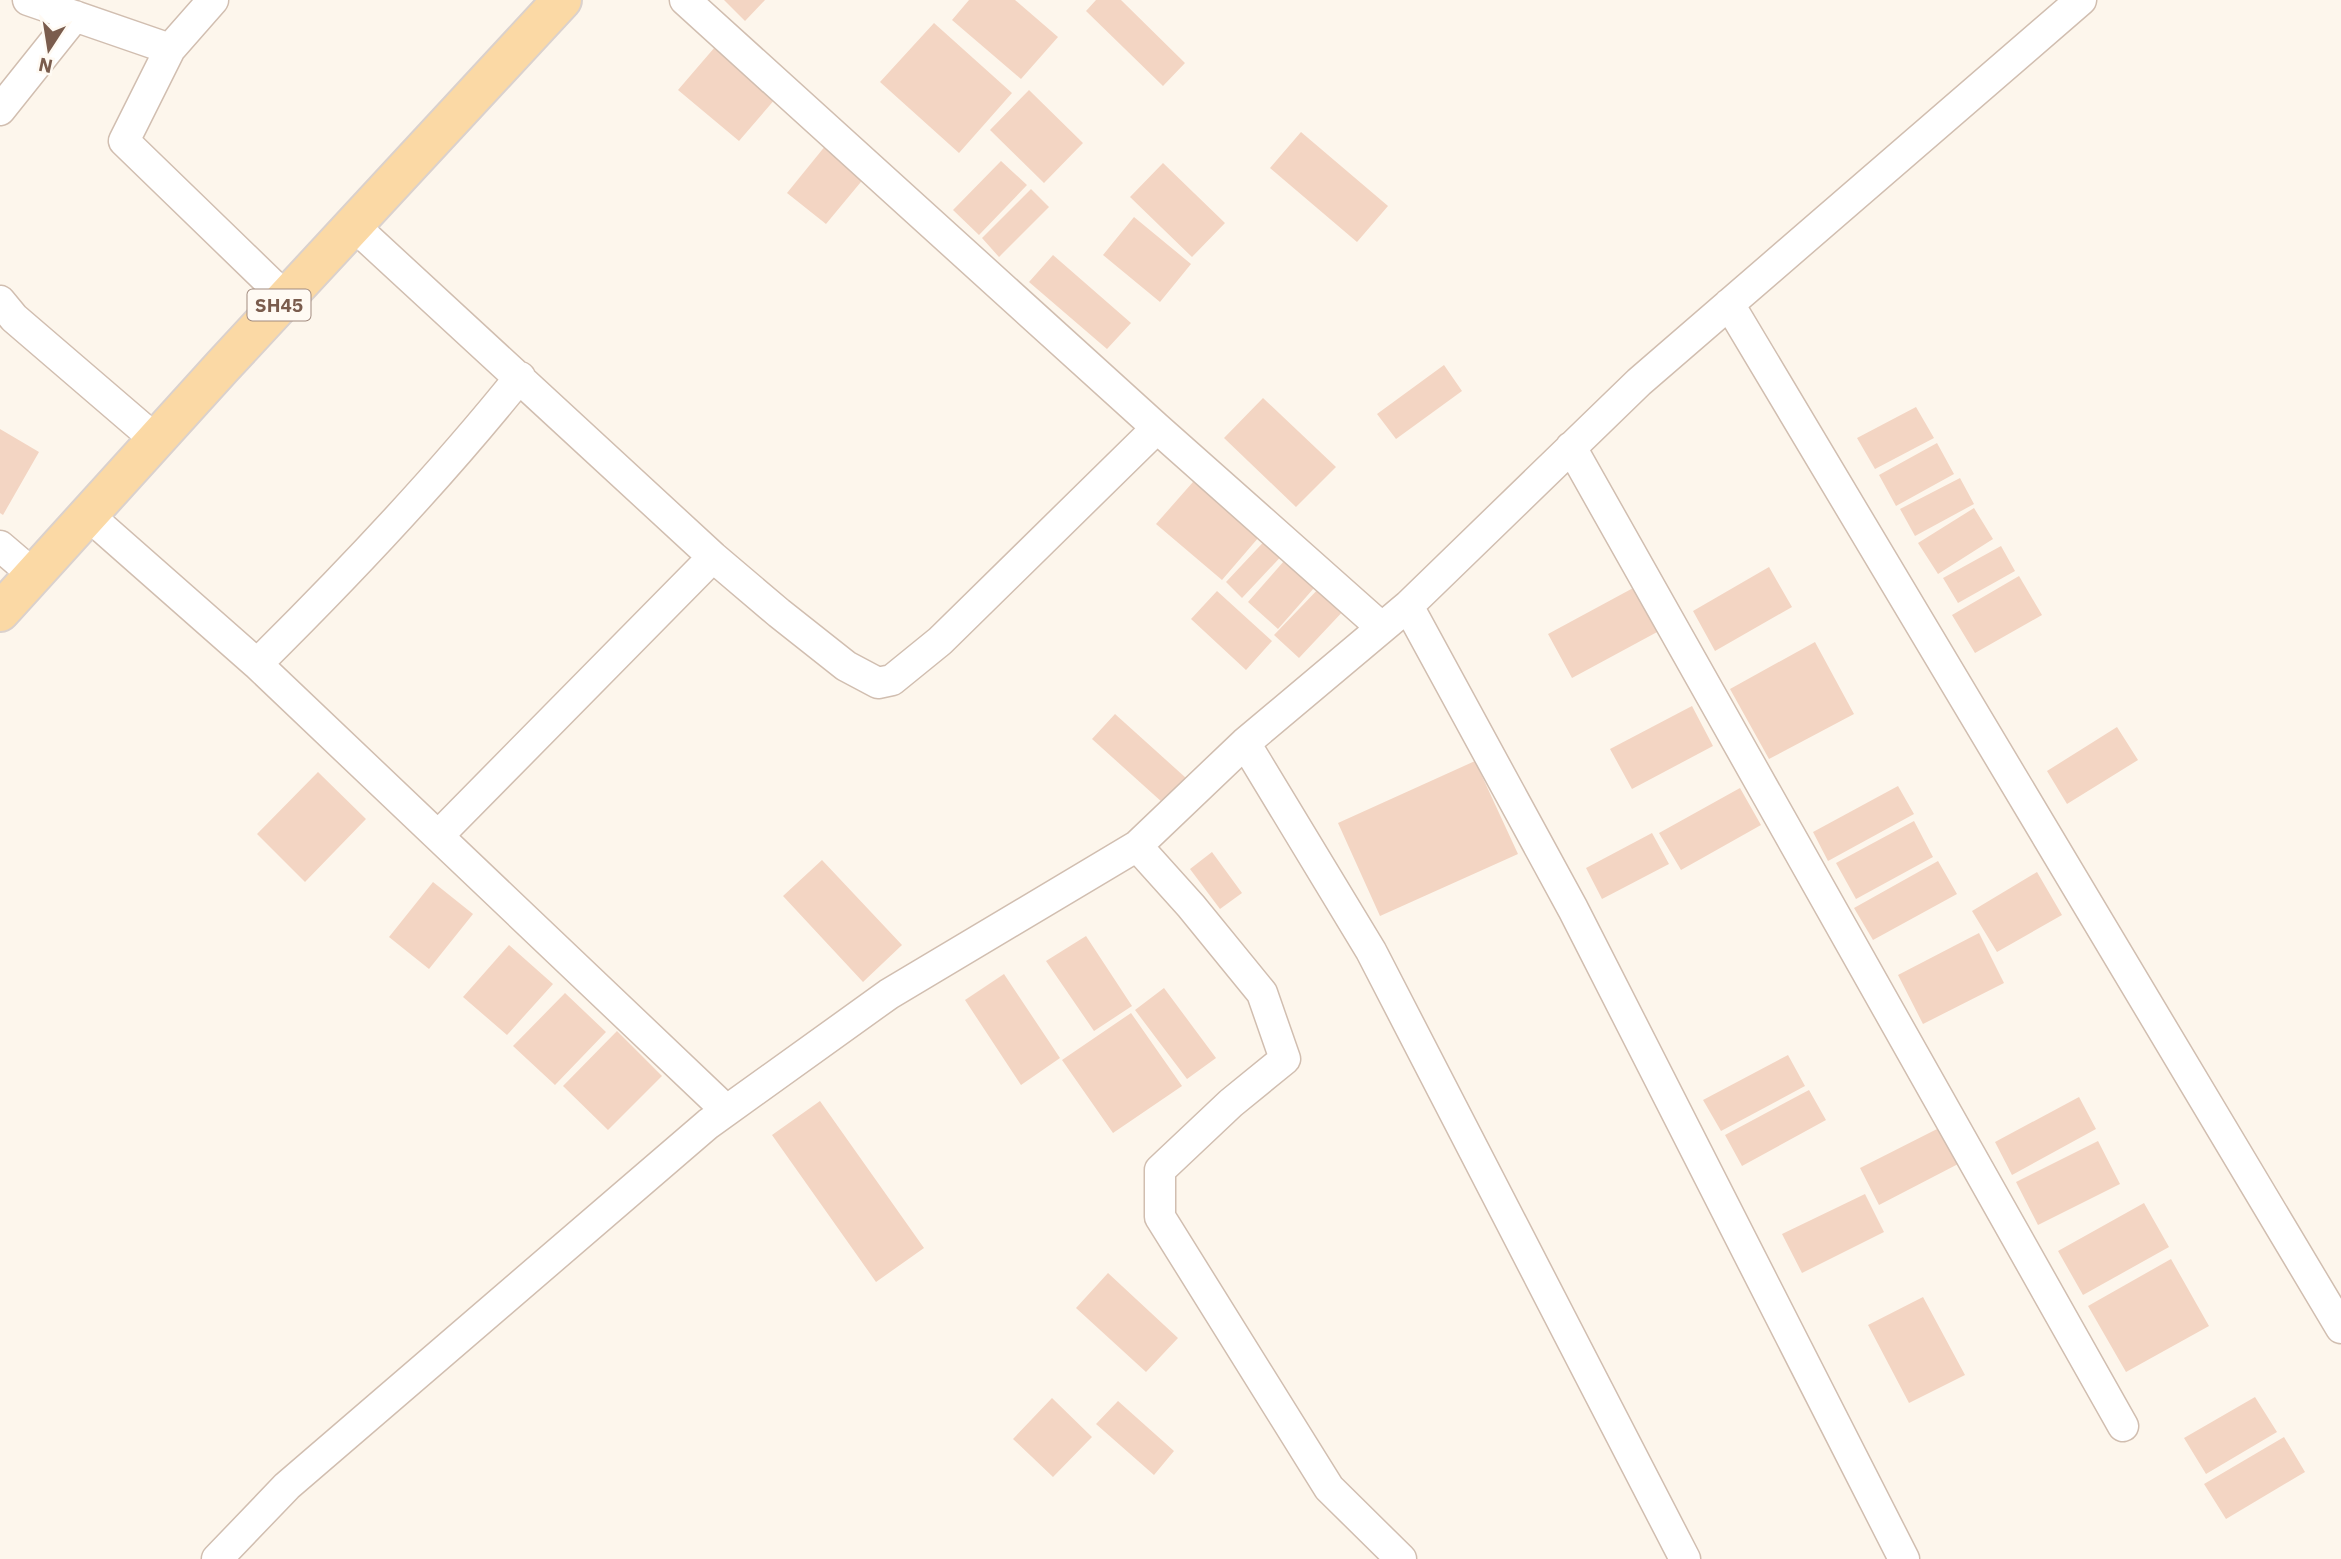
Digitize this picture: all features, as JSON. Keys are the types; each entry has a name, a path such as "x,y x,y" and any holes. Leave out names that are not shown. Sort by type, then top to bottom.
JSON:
{"main road":[{"name":"SH45","path":"0,612 285,298 562,0"}],"street":[{"path":"28,0 170,49"},
{"path":"213,0 170,49 124,141 285,298"},
{"path":"685,0 1381,627"},
{"path":"217,1559 287,1486 726,1110 889,993 1137,846 1245,743 1408,606 1639,382 2081,0"},
{"path":"0,110 75,16"},
{"path":"353,225 713,557 846,666 878,683 892,680 940,641 1157,428"},
{"path":"0,301 14,318 156,440"},
{"path":"1729,304 2341,1328"},
{"path":"257,664 344,579 520,377"},
{"path":"1571,447 2123,1426"},
{"path":"88,515 257,664 726,1110"},
{"path":"0,547 34,575"},
{"path":"438,836 713,557"},
{"path":"1408,606 1573,909 1904,1559"},
{"path":"1245,743 1371,951 1685,1559"},
{"path":"1137,846 1191,906 1262,993 1285,1059 1231,1103 1160,1170 1160,1217 1329,1488 1401,1559"}],"building":[{"path":"724,0 765,0 745,21"},
{"path":"969,0 1015,0 1058,37 1021,79 952,20"},
{"path":"1096,0 1121,0 1185,63 1163,86 1086,11"},
{"path":"934,23 1012,93 959,153 880,82"},
{"path":"721,40 782,91 739,141 678,90"},
{"path":"1029,90 1083,143 1044,183 990,130"},
{"path":"1301,132 1388,206 1357,242 1270,168"},
{"path":"826,145 865,177 826,224 787,193"},
{"path":"1001,161 1027,185 979,235 953,210"},
{"path":"1163,163 1225,223 1192,257 1130,197"},
{"path":"1031,189 1049,207 999,257 982,238"},
{"path":"1134,217 1191,264 1160,302 1103,255"},
{"path":"1053,255 1131,323 1107,349 1029,282"},
{"path":"1444,365 1462,391 1396,439 1377,414"},
{"path":"1263,398 1336,467 1296,507 1224,438"},
{"path":"1916,407 1934,438 1875,469 1857,438"},
{"path":"0,429 39,452 3,515 0,513"},
{"path":"1937,443 1954,474 1896,506 1879,475"},
{"path":"1200,474 1265,530 1222,580 1156,524"},
{"path":"1960,478 1974,504 1915,536 1900,509"},
{"path":"1974,508 1993,539 1938,574 1918,543"},
{"path":"1272,533 1288,549 1242,598 1226,582"},
{"path":"2001,546 2015,571 1958,603 1943,578"},
{"path":"1291,553 1321,580 1278,629 1248,602"},
{"path":"1769,567 1792,607 1715,651 1693,611"},
{"path":"2019,576 2042,615 1975,653 1952,615"},
{"path":"1323,584 1347,607 1299,658 1274,635"},
{"path":"1635,587 1659,631 1572,678 1548,634"},
{"path":"1217,591 1272,641 1246,670 1191,619"},
{"path":"1815,642 1854,714 1769,759 1730,689"},
{"path":"1692,706 1713,746 1632,789 1610,749"},
{"path":"1115,714 1186,778 1163,803 1092,739"},
{"path":"2117,727 2138,760 2067,804 2047,771"},
{"path":"1475,761 1518,854 1380,916 1338,823"},
{"path":"318,772 366,819 305,882 257,834"},
{"path":"1898,786 1914,814 1828,861 1813,832"},
{"path":"1740,788 1761,825 1681,870 1659,833"},
{"path":"1914,821 1933,857 1856,899 1836,863"},
{"path":"1652,833 1669,864 1602,899 1586,868"},
{"path":"1212,852 1242,893 1220,909 1190,869"},
{"path":"822,860 902,945 863,982 783,896"},
{"path":"1938,861 1957,894 1873,940 1854,908"},
{"path":"2037,872 2062,915 1997,952 1972,911"},
{"path":"433,882 473,914 429,969 389,937"},
{"path":"1979,933 2004,983 1923,1024 1898,975"},
{"path":"1086,936 1132,1006 1094,1031 1046,961"},
{"path":"509,945 553,984 507,1035 463,997"},
{"path":"1004,974 1060,1058 1021,1085 965,1000"},
{"path":"1164,988 1216,1058 1187,1079 1135,1010"},
{"path":"565,993 606,1032 555,1085 513,1046"},
{"path":"1131,1013 1182,1086 1113,1133 1062,1060"},
{"path":"617,1031 662,1076 608,1130 563,1086"},
{"path":"1788,1055 1805,1086 1721,1131 1703,1100"},
{"path":"1809,1090 1826,1120 1742,1166 1725,1135"},
{"path":"2079,1097 2096,1129 2012,1175 1995,1142"},
{"path":"820,1101 924,1248 876,1282 772,1135"},
{"path":"1941,1127 1960,1163 1879,1205 1860,1168"},
{"path":"2098,1141 2120,1184 2038,1225 2016,1182"},
{"path":"1865,1194 1884,1232 1802,1273 1782,1234"},
{"path":"2144,1203 2169,1247 2083,1295 2058,1251"},
{"path":"2171,1259 2209,1326 2126,1372 2088,1306"},
{"path":"1108,1273 1178,1338 1146,1372 1076,1308"},
{"path":"1923,1297 1965,1375 1909,1403 1868,1325"},
{"path":"2255,1397 2277,1432 2206,1474 2184,1438"},
{"path":"1052,1398 1092,1437 1053,1477 1013,1439"},
{"path":"1118,1401 1174,1451 1154,1475 1096,1424"},
{"path":"2284,1437 2305,1472 2226,1519 2204,1484"}]}
